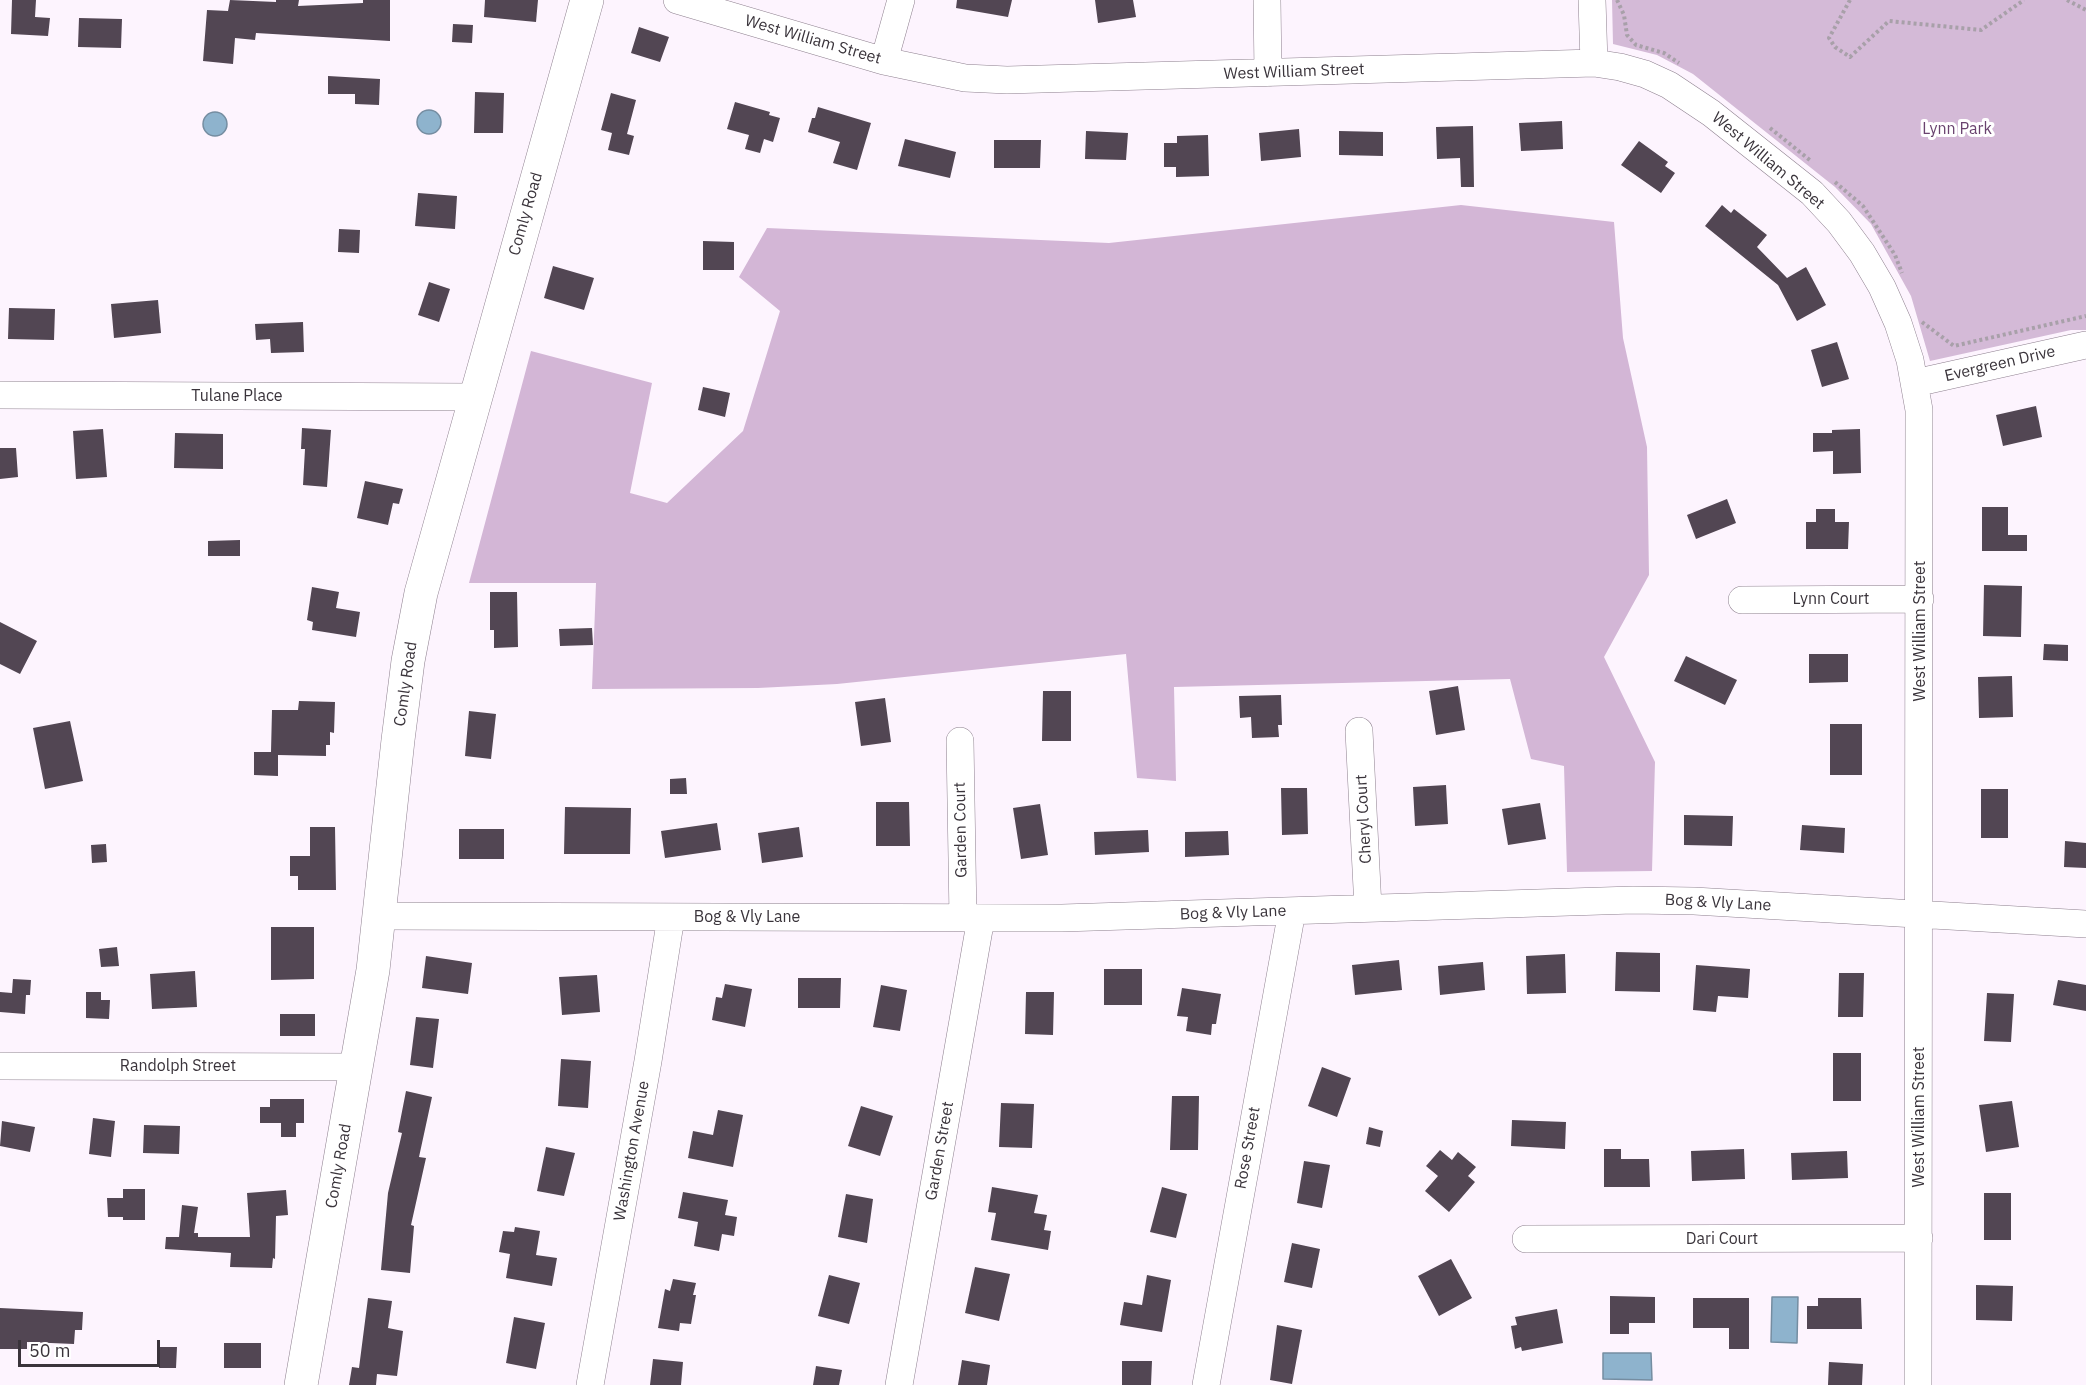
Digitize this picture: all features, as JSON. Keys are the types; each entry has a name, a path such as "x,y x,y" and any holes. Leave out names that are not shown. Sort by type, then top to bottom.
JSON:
{"main road":[{"name":"Comly Road","path":"301,1385 373,970 398,740 410,650 421,592 587,0"}],"street":[{"name":"West William Street","path":"677,0 884,61 965,78 1007,80 1594,63 1620,67 1645,74 1669,85 1711,113 1812,193 1845,230 1882,287 1898,323 1920,410 1918,1385"},
{"path":"884,61 901,0"},
{"path":"1267,0 1268,73"},
{"path":"1592,0 1594,63"},
{"name":"Evergreen Drive","path":"1915,383 2086,345"},
{"name":"Tulane Place","path":"0,395 474,397"},
{"name":"Lynn Court","path":"1742,600 1920,599"},
{"name":"Cheryl Court","path":"1359,731 1368,908"},
{"name":"Garden Court","path":"960,741 972,918"},
{"name":"Bog & Vly Lane","path":"378,916 1062,918 1633,900 1694,901 2086,924"},
{"name":"Rose Street","path":"1206,1385 1292,911"},
{"name":"Washington Avenue","path":"590,1385 648,1061 671,917"},
{"name":"Garden Street","path":"899,1385 972,918"},
{"name":"Randolph Street","path":"0,1066 357,1067"},
{"name":"Dari Court","path":"1526,1239 1919,1238"}],"path":[{"path":"1850,0 1829,38 1835,47 1850,57 1888,21 1981,30 2024,0"},
{"path":"2067,0 2086,10"},
{"path":"1620,37 1627,35"},
{"path":"1923,324 1954,346 2086,316"}],"green space":[{"name":"Lynn Park","path":"1612,0 2086,0 2086,330 2071,330 1930,361 1911,296 1871,224 1835,187 1693,74 1657,55 1613,44"}],"shaded area":[{"path":"1461,205 1614,222 1623,338 1647,447 1649,575 1604,657 1655,762 1652,871 1567,872 1564,766 1531,759 1510,679 1174,687 1176,781 1137,778 1126,654 837,684 758,688 592,689 596,583 469,583 531,351 652,383 630,493 667,503 743,431 780,311 739,277 767,228 1109,243"}],"water":[{"path":"429,110 437,114 441,122 437,130 429,134 421,130 417,122 421,114"},
{"path":"215,112 223,116 227,124 223,132 215,136 207,132 203,124 207,116"},
{"path":"1772,1297 1798,1297 1797,1343 1771,1342"},
{"path":"1603,1353 1651,1353 1652,1380 1603,1379"}],"building":[{"path":"12,0 36,0 35,17 50,18 48,36 11,34"},
{"path":"230,0 276,2 276,0 299,0 298,6 390,0 390,41 256,33 255,40 235,38 233,64 203,61 207,10 228,11"},
{"path":"485,0 538,0 536,22 484,17"},
{"path":"957,0 1012,0 1008,17 956,8"},
{"path":"1095,0 1133,0 1136,17 1098,23"},
{"path":"79,18 122,19 121,48 78,47"},
{"path":"453,24 473,25 472,43 452,42"},
{"path":"639,27 669,37 660,62 631,53"},
{"path":"328,76 380,79 379,105 355,104 355,94 328,94"},
{"path":"475,92 504,93 503,133 474,133"},
{"path":"611,93 636,100 627,134 634,136 629,155 608,150 612,133 601,130"},
{"path":"735,102 770,112 769,115 780,118 773,142 764,139 760,153 745,149 749,135 727,129"},
{"path":"818,107 871,123 857,170 833,163 840,142 808,132"},
{"path":"1562,121 1563,149 1521,151 1519,123"},
{"path":"1473,126 1474,187 1461,187 1460,158 1437,159 1436,127"},
{"path":"1299,129 1301,157 1261,161 1259,133"},
{"path":"1086,131 1128,133 1126,160 1085,159"},
{"path":"1339,131 1383,132 1383,156 1339,155"},
{"path":"1208,135 1209,176 1176,177 1176,167 1164,167 1164,143 1177,143 1177,136"},
{"path":"905,139 956,152 950,178 898,166"},
{"path":"994,140 1041,140 1040,168 994,168"},
{"path":"1639,141 1668,162 1665,166 1675,173 1661,193 1621,165"},
{"path":"418,193 457,196 455,229 415,226"},
{"path":"1722,205 1731,213 1734,209 1767,235 1757,247 1787,278 1806,267 1826,305 1797,321 1778,285 1705,226"},
{"path":"339,229 360,230 359,253 338,252"},
{"path":"703,241 734,242 734,270 703,270"},
{"path":"553,266 594,278 584,310 544,298"},
{"path":"429,282 450,289 439,322 418,315"},
{"path":"158,300 161,333 114,338 111,304"},
{"path":"9,308 55,309 54,340 8,339"},
{"path":"303,322 304,352 271,353 270,339 256,340 255,324"},
{"path":"1837,342 1849,379 1822,387 1811,350"},
{"path":"703,387 730,393 725,417 698,410"},
{"path":"2036,406 2042,437 2003,446 1996,415"},
{"path":"302,428 331,430 327,487 303,485 305,449 301,449"},
{"path":"103,429 107,477 76,479 73,431"},
{"path":"1860,429 1861,473 1833,474 1833,451 1813,452 1813,433"},
{"path":"175,433 223,434 223,469 174,468"},
{"path":"0,448 16,448 18,477 0,479"},
{"path":"365,481 403,489 399,504 393,503 388,525 357,518"},
{"path":"1727,499 1736,523 1696,539 1687,515"},
{"path":"1982,507 2008,507 2008,535 2027,535 2027,551 1982,551"},
{"path":"1816,509 1835,509 1835,522 1849,522 1848,549 1806,549 1806,522 1816,522"},
{"path":"240,540 240,556 208,556 208,541"},
{"path":"1984,585 2022,586 2021,637 1983,636"},
{"path":"312,587 339,592 336,608 360,612 356,637 312,630 313,622 307,620"},
{"path":"490,592 517,592 518,647 494,648 494,630 490,630"},
{"path":"0,622 37,641 20,674 0,664"},
{"path":"592,628 593,645 560,646 559,629"},
{"path":"2044,644 2068,645 2068,661 2043,660"},
{"path":"1809,654 1848,654 1848,682 1809,683"},
{"path":"1686,656 1737,680 1725,705 1674,681"},
{"path":"2012,676 2013,717 1979,718 1978,677"},
{"path":"1458,686 1465,730 1436,735 1429,691"},
{"path":"1043,691 1071,691 1071,741 1042,741"},
{"path":"1281,695 1282,725 1278,725 1279,737 1252,738 1251,717 1240,718 1239,696"},
{"path":"885,698 891,742 861,746 855,702"},
{"path":"299,701 335,702 334,733 330,732 330,745 326,745 326,756 278,755 278,776 254,775 254,752 271,752 272,710 298,710"},
{"path":"469,711 496,714 491,759 465,756"},
{"path":"70,721 83,781 45,789 33,728"},
{"path":"1830,724 1862,724 1862,775 1830,775"},
{"path":"686,778 687,794 670,794 670,779"},
{"path":"1446,785 1448,824 1415,826 1413,787"},
{"path":"1281,788 1307,788 1308,834 1282,835"},
{"path":"1981,789 2008,789 2008,838 1981,838"},
{"path":"876,802 909,802 910,846 876,846"},
{"path":"1540,803 1546,839 1508,845 1502,809"},
{"path":"1040,804 1048,855 1021,859 1013,808"},
{"path":"565,807 631,808 630,854 564,854"},
{"path":"1684,815 1733,816 1732,846 1684,845"},
{"path":"717,823 721,850 665,858 661,831"},
{"path":"1802,825 1845,828 1844,853 1800,850"},
{"path":"310,827 335,827 336,890 298,890 298,876 290,876 290,856 310,856"},
{"path":"799,827 803,857 762,863 758,833"},
{"path":"459,829 504,829 504,859 459,859"},
{"path":"1148,830 1149,852 1095,855 1094,832"},
{"path":"1228,831 1229,855 1185,857 1185,832"},
{"path":"2065,841 2086,843 2086,868 2064,867"},
{"path":"106,844 107,862 92,863 91,845"},
{"path":"271,927 314,927 314,979 271,980"},
{"path":"117,947 119,966 101,967 99,949"},
{"path":"1616,952 1660,953 1660,992 1615,991"},
{"path":"1565,954 1566,993 1527,994 1526,956"},
{"path":"426,956 472,963 468,994 422,988"},
{"path":"1399,960 1402,990 1355,995 1352,965"},
{"path":"1483,962 1485,990 1440,995 1438,966"},
{"path":"1696,965 1750,969 1748,998 1718,996 1716,1012 1693,1010"},
{"path":"1104,969 1142,969 1142,1005 1104,1005"},
{"path":"195,971 197,1007 152,1009 150,974"},
{"path":"1839,973 1864,973 1863,1017 1838,1017"},
{"path":"597,975 600,1012 562,1015 559,977"},
{"path":"798,978 841,978 840,1008 798,1008"},
{"path":"13,979 31,980 30,995 26,995 25,1014 0,1012 0,992 12,993"},
{"path":"2058,980 2086,985 2086,1011 2053,1005"},
{"path":"725,984 752,989 745,1027 712,1020 716,997 722,998"},
{"path":"881,985 907,990 900,1031 873,1027"},
{"path":"1182,988 1221,994 1216,1024 1212,1024 1211,1035 1186,1031 1188,1017 1177,1016"},
{"path":"86,992 101,992 101,1000 110,1000 109,1019 86,1018"},
{"path":"1026,992 1054,992 1053,1035 1025,1034"},
{"path":"1987,993 2014,994 2011,1042 1984,1041"},
{"path":"280,1014 315,1014 315,1036 280,1036"},
{"path":"416,1017 439,1019 433,1068 410,1065"},
{"path":"1833,1053 1861,1053 1861,1101 1833,1101"},
{"path":"561,1059 591,1061 588,1108 558,1106"},
{"path":"1322,1067 1351,1078 1337,1117 1308,1106"},
{"path":"406,1091 432,1097 419,1157 426,1158 411,1225 414,1226 410,1273 381,1270 388,1193 402,1133 398,1132"},
{"path":"1172,1096 1199,1096 1198,1150 1170,1150"},
{"path":"270,1099 304,1099 304,1123 296,1123 296,1137 281,1137 281,1123 260,1123 260,1107 270,1107"},
{"path":"2012,1101 2019,1147 1986,1152 1979,1105"},
{"path":"1001,1103 1034,1104 1032,1148 999,1147"},
{"path":"861,1106 893,1116 880,1156 848,1146"},
{"path":"718,1110 743,1115 733,1167 688,1158 693,1131 713,1135"},
{"path":"93,1118 115,1121 111,1157 89,1154"},
{"path":"1512,1120 1566,1122 1565,1149 1511,1146"},
{"path":"2,1121 35,1127 30,1152 0,1146"},
{"path":"144,1125 180,1126 179,1154 143,1153"},
{"path":"1369,1127 1383,1131 1380,1147 1366,1144"},
{"path":"546,1147 575,1153 564,1196 537,1191"},
{"path":"1604,1149 1621,1149 1621,1159 1649,1159 1650,1187 1604,1187"},
{"path":"1744,1149 1745,1179 1692,1181 1691,1151"},
{"path":"1440,1150 1452,1160 1458,1152 1476,1167 1468,1176 1475,1182 1449,1212 1425,1191 1438,1176 1426,1166"},
{"path":"1847,1151 1848,1178 1792,1180 1791,1153"},
{"path":"1304,1161 1330,1165 1322,1208 1297,1203"},
{"path":"992,1187 1038,1195 1034,1213 1047,1215 1044,1230 1051,1231 1048,1250 991,1240 996,1213 988,1212"},
{"path":"1162,1187 1187,1194 1176,1238 1150,1232"},
{"path":"123,1189 145,1189 145,1220 108,1217 107,1198 123,1198"},
{"path":"286,1190 288,1215 276,1216 275,1259 273,1258 272,1268 230,1267 231,1253 165,1249 166,1237 179,1237 182,1205 198,1207 194,1233 198,1233 198,1237 250,1237 247,1193"},
{"path":"683,1192 728,1200 725,1215 737,1217 734,1236 722,1234 719,1251 694,1246 698,1222 678,1218"},
{"path":"1984,1193 2011,1193 2011,1240 1984,1240"},
{"path":"846,1194 873,1199 867,1243 838,1237"},
{"path":"515,1227 540,1231 536,1255 557,1258 552,1286 506,1278 510,1254 499,1252 503,1231 514,1232"},
{"path":"1292,1243 1320,1249 1312,1288 1284,1282"},
{"path":"1451,1259 1472,1298 1439,1316 1418,1276"},
{"path":"975,1267 1010,1274 999,1321 965,1313"},
{"path":"829,1275 860,1283 849,1324 818,1316"},
{"path":"1147,1275 1171,1280 1162,1332 1120,1325 1124,1302 1142,1305"},
{"path":"673,1279 696,1283 691,1324 680,1323 679,1331 658,1328 665,1289 670,1291"},
{"path":"1976,1285 2013,1286 2012,1321 1976,1320"},
{"path":"1610,1296 1655,1297 1655,1323 1629,1323 1629,1334 1610,1334"},
{"path":"368,1298 392,1301 388,1328 403,1331 397,1376 377,1374 376,1385 349,1385 352,1367 359,1368"},
{"path":"1693,1298 1749,1298 1749,1349 1729,1349 1729,1328 1693,1328"},
{"path":"1818,1298 1861,1298 1862,1329 1807,1329 1807,1306 1818,1306"},
{"path":"0,1308 83,1312 82,1330 75,1330 74,1344 27,1342 27,1349 0,1349"},
{"path":"1557,1309 1563,1343 1522,1351 1521,1347 1515,1349 1511,1326 1517,1325 1515,1317"},
{"path":"514,1317 545,1323 536,1369 506,1363"},
{"path":"1277,1325 1302,1330 1292,1384 1270,1380"},
{"path":"224,1343 261,1343 261,1368 224,1368"},
{"path":"159,1347 177,1347 176,1368 159,1368"},
{"path":"653,1359 683,1362 681,1385 650,1385"},
{"path":"962,1360 990,1365 987,1385 958,1385"},
{"path":"1122,1361 1152,1361 1151,1385 1122,1385"},
{"path":"1829,1362 1863,1364 1862,1385 1828,1385"},
{"path":"816,1366 842,1370 839,1385 813,1385"}]}
